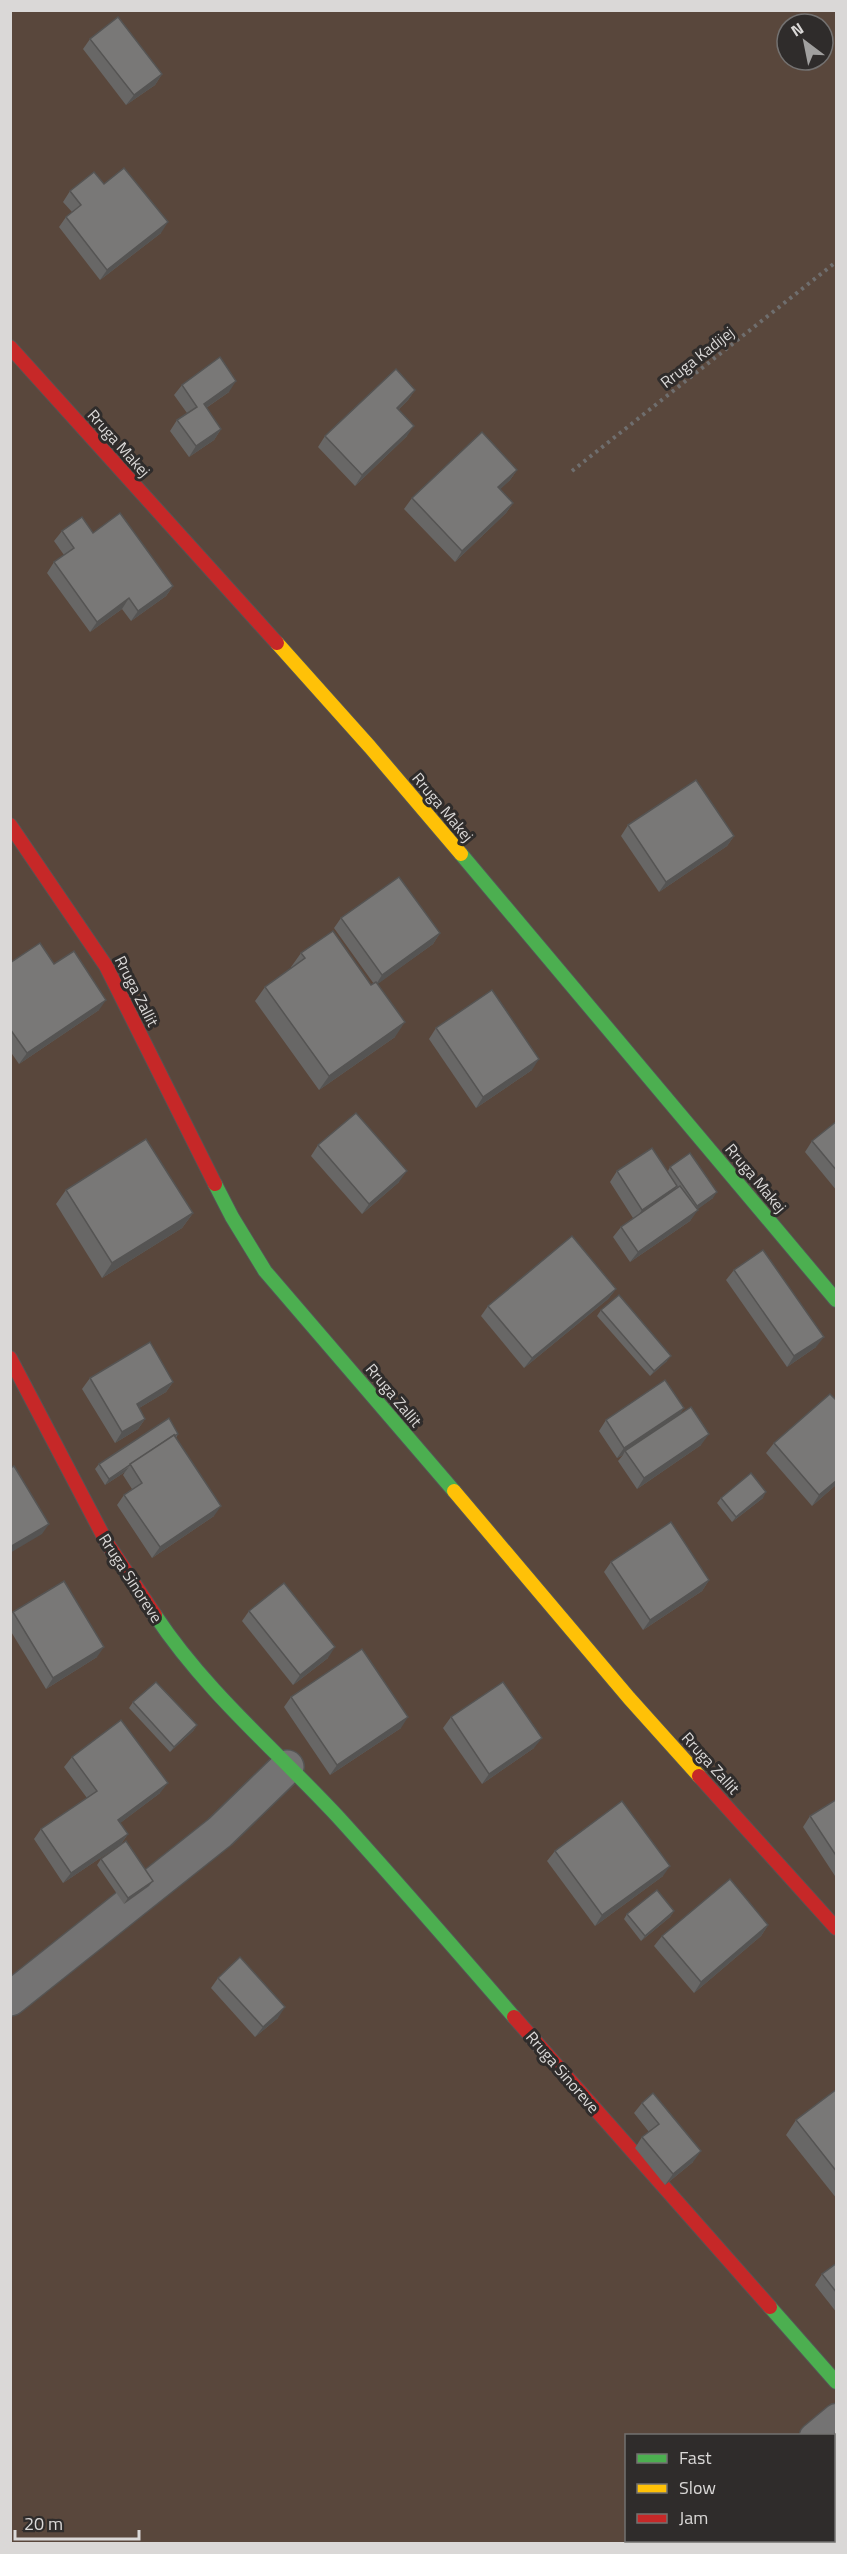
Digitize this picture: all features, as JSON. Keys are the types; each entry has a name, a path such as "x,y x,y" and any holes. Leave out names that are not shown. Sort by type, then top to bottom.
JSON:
{"street":[{"name":"Rruga Makej","path":"10,347 370,747 837,1300"},
{"name":"Rruga Zallit","path":"10,825 106,966 232,1216 265,1271 351,1369 629,1698 837,1928"},
{"name":"Rruga Sinoreve","path":"12,1362 107,1543 178,1649 286,1767 338,1817 837,2382"},
{"path":"10,1999 220,1832 286,1767"}],"lane":[{"path":"814,2434 837,2416"}],"path":[{"name":"Rruga Kadijej","path":"572,471 837,262"}],"shaded area":[{"path":"11,11 836,11 836,2543 11,2544"}],"building":[{"path":"118,17 162,74 134,95 90,39"},
{"path":"124,168 168,222 107,270 66,217 81,205 70,191 94,172 104,184"},
{"path":"220,357 236,381 204,404 221,429 196,446 177,420 197,407 182,385"},
{"path":"396,369 415,390 397,408 414,426 362,475 325,436"},
{"path":"482,432 517,470 498,487 513,503 462,551 412,498"},
{"path":"120,513 173,586 138,611 129,598 97,622 54,562 74,548 62,531 82,517 93,533"},
{"path":"696,780 734,836 666,882 628,825"},
{"path":"399,877 440,933 382,975 341,918"},
{"path":"333,931 371,985 376,982 405,1022 329,1076 265,987 305,958 301,953"},
{"path":"40,943 54,964 74,951 106,1000 27,1053 10,1029 10,963"},
{"path":"492,990 539,1059 483,1097 436,1028"},
{"path":"356,1113 407,1171 369,1204 318,1145"},
{"path":"837,1121 837,1171 812,1141"},
{"path":"146,1139 193,1213 112,1263 66,1190"},
{"path":"652,1148 677,1186 642,1210 617,1171"},
{"path":"690,1153 717,1192 697,1206 670,1167"},
{"path":"680,1186 698,1210 638,1252 621,1227"},
{"path":"572,1236 616,1289 532,1358 488,1306"},
{"path":"763,1250 824,1337 794,1356 734,1270"},
{"path":"619,1295 671,1356 654,1371 601,1310"},
{"path":"150,1342 173,1382 137,1404 145,1419 122,1432 90,1378"},
{"path":"665,1380 684,1408 624,1448 606,1420"},
{"path":"830,1394 837,1401 837,1480 819,1495 774,1443"},
{"path":"691,1407 709,1434 644,1478 625,1451"},
{"path":"169,1418 178,1434 109,1479 99,1464"},
{"path":"174,1435 221,1506 160,1547 124,1495 142,1483 130,1464"},
{"path":"14,1466 49,1524 10,1547 10,1468"},
{"path":"751,1473 766,1492 736,1517 721,1498"},
{"path":"671,1522 709,1580 650,1620 611,1562"},
{"path":"64,1581 104,1647 53,1678 13,1612"},
{"path":"284,1583 335,1647 300,1675 249,1611"},
{"path":"362,1649 408,1717 337,1765 291,1697"},
{"path":"156,1682 197,1725 174,1747 133,1702"},
{"path":"503,1682 542,1738 489,1774 451,1717"},
{"path":"121,1720 168,1783 118,1820 128,1834 71,1873 41,1829 97,1791 72,1757"},
{"path":"837,1799 837,1857 810,1816"},
{"path":"622,1801 670,1866 602,1915 555,1851"},
{"path":"126,1841 153,1881 128,1898 101,1859"},
{"path":"730,1879 768,1925 701,1982 662,1936"},
{"path":"657,1890 674,1911 645,1936 627,1914"},
{"path":"240,1957 285,2007 263,2027 218,1978"},
{"path":"837,2089 837,2172 796,2120"},
{"path":"653,2093 701,2151 673,2174 642,2137 659,2124 642,2103"},
{"path":"837,2263 837,2293 822,2274"}],"traffic: fast":[{"path":"461,854 836,1300"},
{"path":"215,1184 265,1271 454,1491"},
{"path":"155,1615 175,1643 219,1695 339,1818 514,2017"},
{"path":"770,2307 836,2382"}],"traffic: slow":[{"path":"277,643 461,854"},
{"path":"454,1491 629,1698 699,1776"}],"traffic: jam":[{"path":"10,347 277,643"},
{"path":"10,825 106,966 215,1184"},
{"path":"10,1358 107,1543 155,1615"},
{"path":"699,1776 836,1928"},
{"path":"514,2017 770,2307"}]}
